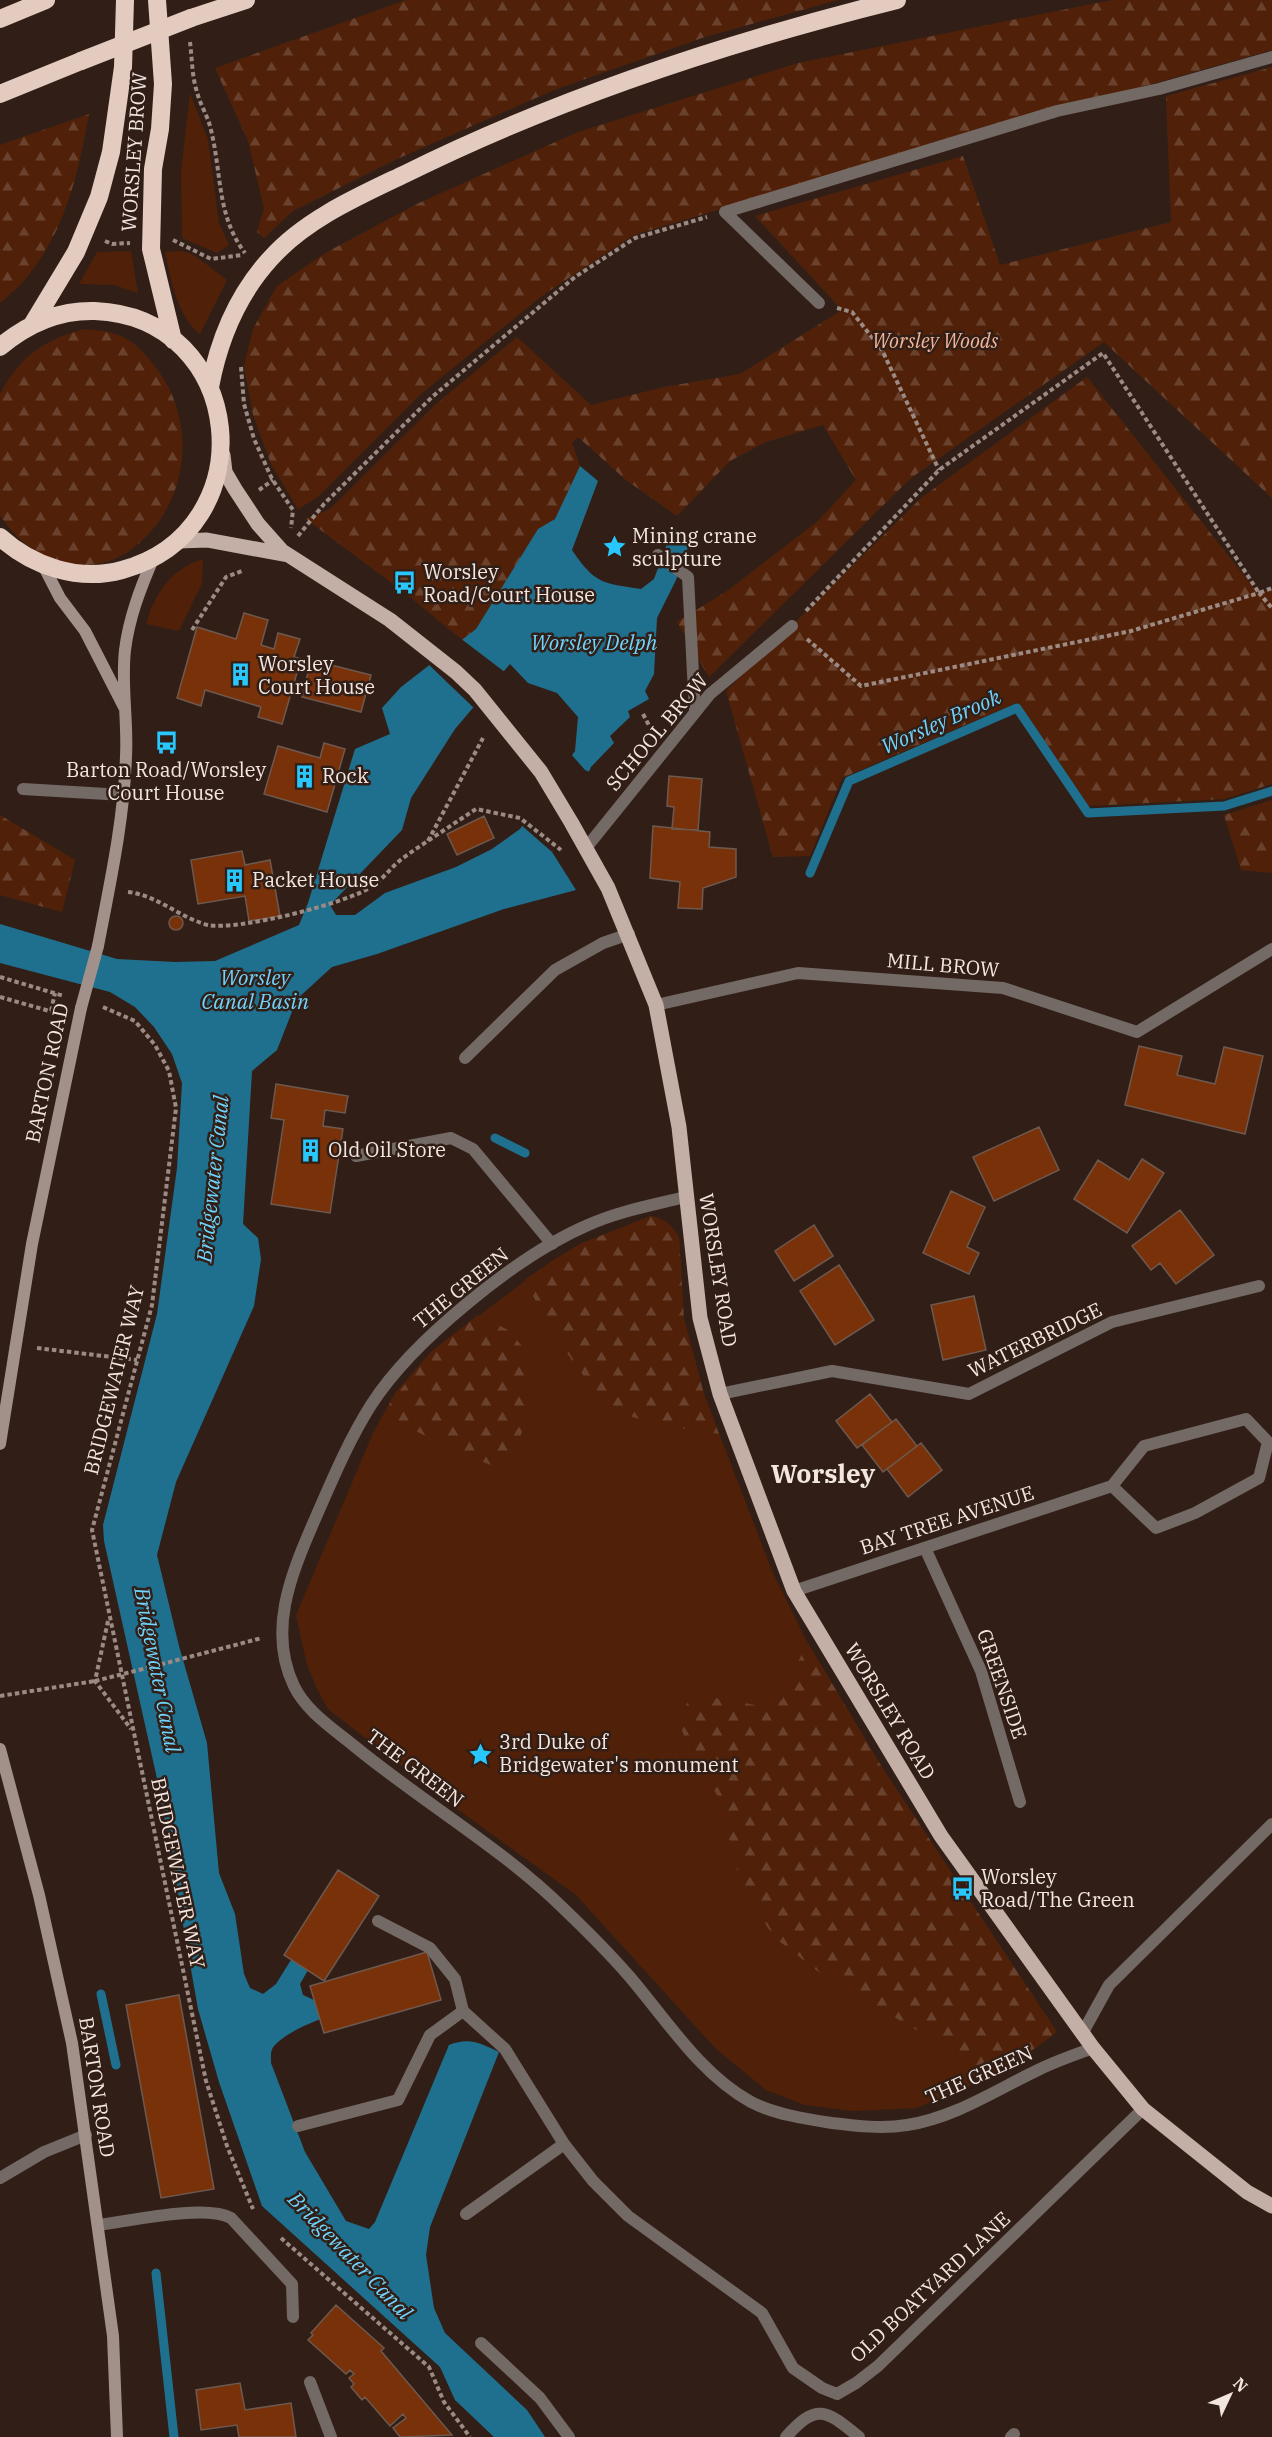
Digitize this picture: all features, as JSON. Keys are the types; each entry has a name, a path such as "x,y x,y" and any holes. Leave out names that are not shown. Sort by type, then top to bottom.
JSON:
{"highway":[{"path":"0,19 46,0"},
{"name":"WORSLEY BROW","path":"32,325 86,232 99,197 111,152 123,67 125,0"},
{"name":"WORSLEY BROW","path":"157,0 163,84 160,129 153,169 151,242 159,288 173,340"},
{"path":"0,94 81,61 190,26 246,0"},
{"path":"210,387 216,353 227,323 271,258 318,220 366,193 534,117 713,50 782,28 897,0"},
{"path":"0,347 32,325 67,313 105,311 141,321 173,340 201,370 210,387 220,417 222,448 220,469 209,499 193,526 178,541 153,559 126,569 99,574 60,570 43,564 3,540"}],"main road":[{"name":"WORSLEY ROAD","path":"222,448 225,472 258,524 288,555 390,621 432,652 469,684 541,772 571,822 629,934 656,1005 679,1127 700,1318 720,1394 794,1592 941,1836 1082,2034 1143,2109 1247,2192 1272,2206"},
{"name":"WORSLEY ROAD","path":"178,541 207,540 288,555"},
{"name":"BARTON ROAD","path":"0,1444 32,1244 78,1008 98,946 115,860 123,795 127,636 134,607 153,559"},
{"name":"BARTON ROAD","path":"43,564 60,598 85,631 126,711"},
{"name":"BARTON ROAD","path":"0,1749 58,1974 86,2135 113,2336 117,2437"}],"street":[{"path":"819,303 725,212 1057,111 1159,89 1272,57"},
{"path":"658,555 688,577 695,712"},
{"name":"SCHOOL BROW","path":"586,848 710,694 792,626"},
{"path":"23,789 123,795"},
{"path":"465,1058 555,970 603,943 629,934"},
{"name":"MILL BROW","path":"656,1005 798,974 1003,988 1137,1032 1272,949"},
{"path":"356,1156 451,1138 473,1149 552,1244"},
{"name":"THE GREEN","path":"685,1197 592,1223 552,1244 460,1309 400,1367 374,1400 353,1434 304,1544 282,1613 280,1634 295,1688 309,1707 362,1753 559,1903 629,1976 703,2063 732,2090 754,2104 782,2113 831,2123 874,2127 910,2125 961,2108 1042,2067 1093,2048"},
{"name":"WATERBRIDGE","path":"720,1394 832,1371 969,1394 1112,1322 1259,1286"},
{"path":"1246,1419 1268,1442 1259,1478 1195,1513 1156,1528 1112,1486 1144,1446 1246,1419"},
{"name":"BAY TREE AVENUE","path":"794,1592 1112,1486"},
{"name":"GREENSIDE","path":"925,1548 981,1671 1020,1802"},
{"path":"1082,2034 1109,1985 1272,1824"},
{"path":"298,2126 398,2100 430,2035 463,2011 455,1979 430,1948 378,1921"},
{"name":"OLD BOATYARD LANE","path":"463,2011 505,2049 564,2144 593,2181 628,2216 762,2313 793,2368 822,2388 837,2394 856,2384 878,2366 1143,2109"},
{"path":"0,2178 44,2152 86,2135"},
{"path":"466,2214 564,2144"},
{"path":"99,2225 205,2211 224,2214 231,2218 292,2284 293,2317"},
{"path":"481,2343 540,2398 569,2437"},
{"path":"310,2382 331,2437"},
{"path":"786,2437 802,2419 818,2413 833,2415 859,2437"}],"path":[{"path":"190,26 196,91 210,124 221,178 223,212 235,240 246,255"},
{"path":"288,555 303,527 432,397 575,277 635,238 725,212"},
{"path":"86,232 112,244 173,240 211,259 246,255 252,249"},
{"path":"819,303 852,312 882,350 939,470"},
{"path":"1272,588 1259,593 1131,631 861,686 792,626 939,470 1103,353 1259,593 1272,608"},
{"path":"241,361 242,395 254,439 272,479 292,510 288,555"},
{"path":"192,630 226,577 248,571"},
{"path":"428,841 483,738"},
{"path":"141,894 209,925 245,924 299,911 344,898 372,886 401,859 476,809 520,818 558,850"},
{"path":"0,977 55,993 78,1008"},
{"path":"51,1011 55,993"},
{"path":"0,997 51,1011 78,1008"},
{"name":"BRIDGEWATER WAY","path":"94,1004 135,1021 155,1045 169,1071 176,1108 152,1305 92,1530 206,2081 227,2146 255,2215"},
{"path":"15,1346 137,1360"},
{"path":"109,1618 95,1681 133,1732"},
{"path":"0,1696 95,1681 280,1634"},
{"path":"272,2230 429,2367 444,2402 470,2437"}],"green space":[{"path":"406,0 838,0 705,37 554,90 395,160 293,211 264,238 257,232 264,208 248,141 215,68"},
{"path":"1112,0 1272,0 1272,50 898,156 634,235 543,295 421,394 318,497 298,509 271,464 253,415 244,366 253,329 277,286 327,252 419,203 578,132 798,63"},
{"name":"Worsley Woods","path":"1272,67 1272,498 1104,342 911,478 709,677 677,622 727,591 818,521 856,480 823,425 766,442 730,461 677,516 626,480 578,437 572,443 580,466 555,519 538,530 476,629 462,640 409,596 306,519 330,509 436,404 517,337 591,405 664,387 740,374 842,310 755,216 963,156 1000,265 1171,222 1166,96"},
{"path":"190,93 208,140 219,223 229,245 217,253 182,238 181,171"},
{"path":"89,114 75,179 52,240 27,277 0,303 0,145"},
{"path":"131,251 138,293 114,285 79,284 97,252"},
{"path":"181,251 194,255 227,280 200,334 180,308 165,252"},
{"path":"84,329 119,335 143,352 159,372 172,394 179,418 182,442 181,467 175,491 164,514 149,534 129,551 112,560 75,565 57,561 25,543 0,515 0,394 16,369 34,351"},
{"path":"1087,377 1258,593 1272,589 1272,784 1224,799 1089,806 1018,702 842,778 810,856 773,857 726,691 921,498"},
{"path":"203,559 202,583 179,631 146,624 154,602 173,576 192,563"},
{"path":"1272,800 1272,873 1241,870 1224,815"},
{"path":"0,815 75,860 62,912 0,895"},
{"path":"651,1216 668,1223 679,1237 684,1319 704,1394 772,1571 809,1646 883,1769 1057,2032 1016,2062 968,2087 917,2108 853,2111 805,2105 766,2090 716,2049 576,1895 457,1809 328,1709 307,1665 296,1615 373,1433 395,1393 431,1352 550,1262 580,1244"},
{"path":"651,1216 668,1223 679,1237 684,1319 704,1394 719,1434 656,1424 636,1418 602,1396 571,1359 524,1280 580,1244"},
{"path":"478,1315 508,1330 528,1353 532,1407 515,1449 491,1465 459,1453 400,1423 389,1404 431,1352"},
{"path":"808,1643 883,1769 1057,2032 1016,2062 995,2073 977,2065 825,1977 774,1937 743,1890 717,1795 688,1746 677,1717 692,1697 728,1699 763,1707 782,1700 790,1676"}],"water":[{"path":"580,466 598,481 572,550 587,570 600,580 641,589 654,579 673,528 691,539 676,580 657,618 654,674 645,691 649,699 628,711 630,717 610,736 614,743 591,767 552,852 576,890 504,909 377,954 332,967 297,999 277,1050 252,1071 243,1224 258,1238 261,1259 254,1306 176,1482 157,1555 179,1646 207,1743 219,1873 235,1914 244,1974 250,1988 263,1994 276,1984 343,1876 308,1970 300,1984 303,1995 314,2000 427,1966 434,1987 326,2017 287,2035 272,2050 271,2063 305,2152 346,2221 369,2229 375,2222 449,2045 469,2041 499,2052 430,2227 426,2255 434,2308 445,2333 527,2410 545,2437 494,2437 455,2400 440,2367 262,2206 219,2082 198,2009 158,1783 104,1541 103,1525 157,1314 177,1168 182,1083 172,1054 154,1027 135,1007 110,992 0,963 0,924 117,959 175,962 215,961 299,925 308,903 355,749 390,734 382,708 401,687 476,629 538,529 555,519","holes":["510,664 528,683 557,693 578,717 575,751 520,829 492,849 456,867 385,893 355,915 336,915 330,905 402,830 411,798 455,729"]}],"pier":[{"path":"460,638 506,673 476,710 427,663"},
{"path":"570,753 585,770 592,773 552,852 520,824"}],"building":[{"name":"Worsley Court House","path":"244,613 268,620 261,645 274,649 278,633 300,639 294,657 301,659 282,724 258,717 261,707 205,690 201,706 177,698 197,627 236,639"},
{"path":"311,660 371,675 361,712 302,697"},
{"name":"Rock","path":"324,743 345,749 327,812 264,794 278,746 320,758"},
{"path":"669,776 702,779 698,830 672,829 674,807 667,806"},
{"path":"484,816 494,838 457,855 447,834"},
{"path":"653,826 710,832 709,847 736,849 736,877 703,888 702,909 678,908 680,882 650,878"},
{"name":"Packet House","path":"242,851 245,865 270,860 280,916 249,921 245,896 198,904 191,860"},
{"path":"173,916 179,916 183,923 179,930 173,930 169,926 169,920"},
{"path":"1139,1046 1182,1056 1177,1075 1215,1084 1224,1047 1263,1056 1245,1134 1125,1105"},
{"name":"Old Oil Store","path":"276,1084 348,1096 345,1113 325,1110 323,1126 343,1129 330,1213 271,1204 284,1120 271,1118"},
{"path":"1039,1127 1059,1170 994,1201 973,1157"},
{"path":"1142,1159 1164,1173 1127,1233 1074,1199 1098,1160 1129,1180"},
{"path":"951,1191 985,1207 967,1247 979,1253 969,1274 923,1253"},
{"path":"1180,1210 1214,1255 1176,1284 1160,1263 1151,1270 1132,1246"},
{"path":"814,1225 833,1256 794,1281 775,1251"},
{"path":"839,1265 874,1320 835,1345 800,1291"},
{"path":"974,1296 986,1350 943,1360 931,1305"},
{"path":"870,1394 892,1422 857,1448 836,1421"},
{"path":"896,1419 917,1446 883,1472 862,1445"},
{"path":"921,1443 942,1470 908,1497 887,1469"},
{"path":"338,1870 379,1896 324,1981 284,1955"},
{"path":"427,1952 441,2000 324,2033 310,1986"},
{"path":"179,1995 214,2189 161,2198 126,2005"},
{"path":"336,2305 384,2348 381,2351 452,2435 400,2437 393,2428 406,2418 403,2414 390,2426 365,2397 362,2400 351,2387 354,2384 349,2378 354,2374 350,2370 346,2374 308,2340 313,2335 311,2333"},
{"path":"240,2383 245,2410 291,2403 296,2437 239,2437 237,2425 201,2430 196,2390"}],"waterway":[{"name":"Worsley Brook","path":"810,873 849,781 1017,708 1088,813 1224,806 1272,791"},
{"name":"Worsley Brook","path":"495,1138 525,1153"},
{"path":"101,1994 116,2065"},
{"name":"Worsley Brook","path":"156,2273 174,2437"}],"place":[{"name":"Mining crane sculpture","path":"614,547"},
{"name":"Worsley Road/Court House","path":"405,583"},
{"name":"Worsley Court House","path":"240,675"},
{"name":"Barton Road/Worsley Court House","path":"166,743"},
{"name":"Rock","path":"304,776"},
{"name":"Packet House","path":"234,880"},
{"name":"Old Oil Store","path":"310,1150"},
{"name":"3rd Duke of Bridgewater's monument","path":"481,1754"},
{"name":"Worsley Road/The Green","path":"963,1889"}],"district":[{"name":"Worsley","path":"823,1474"}],"water label":[{"name":"Worsley Delph","path":"594,643"},
{"name":"Worsley Canal Basin","path":"255,990"},
{"name":"Bridgewater Canal","path":"213,1179"},
{"name":"Bridgewater Canal","path":"157,1670"},
{"name":"Bridgewater Canal","path":"350,2256"}]}
